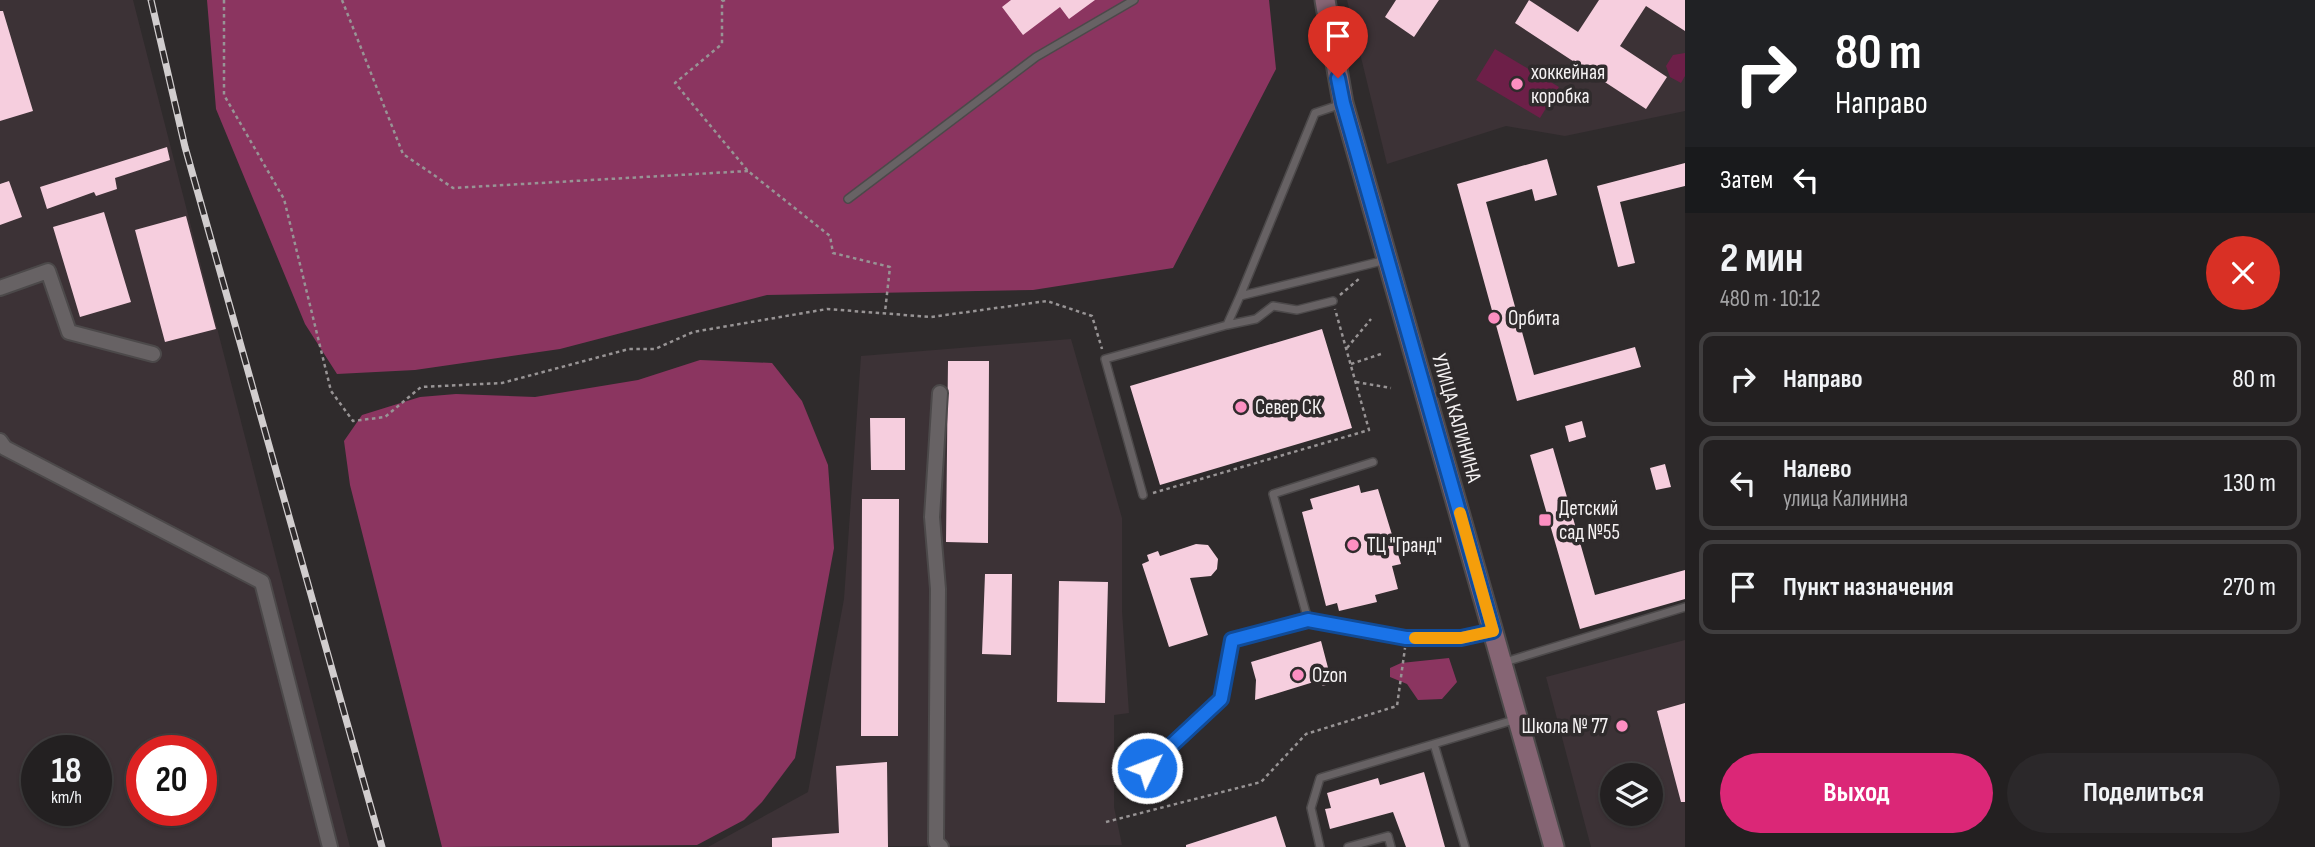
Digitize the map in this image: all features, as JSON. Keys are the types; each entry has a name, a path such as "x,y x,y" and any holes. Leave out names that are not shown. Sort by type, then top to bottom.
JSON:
{"main road":[{"name":"УЛИЦА КАЛИНИНА","path":"1325,0 1343,103 1554,847"}],"street":[{"path":"0,288 48,271 69,332 153,354"},
{"path":"940,393 932,517 938,589 936,842 941,847"},
{"path":"0,441 5,448 262,582 330,847"}],"lane":[{"path":"848,199 1035,57 1135,0"},
{"path":"1227,325 1315,113 1343,103"},
{"path":"1240,296 1388,259"},
{"path":"1143,495 1105,359 1256,319 1273,306 1297,310 1333,301"},
{"path":"1308,620 1273,494 1373,462"},
{"path":"1502,663 1685,607"},
{"path":"1147,768 1221,699 1232,640 1308,620 1406,638 1461,638 1493,631"},
{"path":"1321,847 1311,808 1320,778 1518,719"},
{"path":"1434,744 1465,847"},
{"path":"1348,847 1388,836 1391,847"}],"path":[{"path":"224,0 224,94 284,199 331,391 354,421 384,417 421,387 502,383 628,349 655,349 693,332 827,309 931,317 1047,301 1092,316 1105,359"},
{"path":"342,0 403,154 453,188 748,171"},
{"path":"725,0 722,1 722,44 676,83 748,171 830,236 833,253 890,267 885,312"},
{"path":"1143,495 1369,430 1333,301 1360,278"},
{"path":"1346,348 1371,318"},
{"path":"1351,364 1381,354"},
{"path":"1356,382 1391,387"},
{"path":"1106,822 1261,782 1306,734 1397,706 1406,638"}],"shaded area":[{"path":"0,0 133,0 350,847 0,847"},
{"path":"207,0 1269,0 1276,69 1173,268 1033,290 767,295 560,349 415,370 337,374 305,324 216,109"},
{"path":"1347,0 1685,0 1685,111 1565,136 1506,126 1387,164"},
{"name":"хоккейная коробка","path":"1495,49 1559,87 1540,118 1476,80"},
{"path":"1685,53 1685,76 1681,83 1670,77 1666,66 1673,55"},
{"path":"1071,339 1122,518 1122,611 1129,713 1114,715 1114,807 1122,845 708,847 808,792 844,599 861,356"},
{"path":"700,360 772,363 802,401 828,465 834,548 795,758 762,802 744,820 697,845 442,847 350,485 344,441 362,415 420,397 456,394 535,397 638,380"},
{"name":"Школа № 77","path":"1685,640 1685,847 1591,847 1546,677"},
{"path":"1449,658 1457,682 1442,699 1418,700 1407,684 1390,677 1390,668 1401,663"}],"building":[{"path":"1011,0 1095,0 1069,19 1060,7 1023,35 1002,7"},
{"path":"1396,0 1439,0 1414,37 1385,17"},
{"path":"1529,0 1578,32 1599,0 1685,0 1685,31 1646,6 1620,46 1667,77 1646,109 1515,23"},
{"path":"0,11 3,11 33,111 0,121"},
{"path":"167,147 170,160 115,178 117,189 96,196 94,192 47,209 40,187"},
{"path":"1547,159 1557,195 1535,201 1532,189 1486,202 1534,375 1635,347 1641,367 1517,401 1457,184"},
{"path":"1685,163 1685,186 1620,202 1635,263 1618,267 1597,186"},
{"path":"9,181 22,217 0,225 0,184"},
{"path":"104,212 131,302 80,317 53,227"},
{"path":"186,216 216,329 165,342 135,230"},
{"name":"Север СК","path":"1322,329 1352,428 1160,485 1130,386"},
{"path":"948,361 989,361 988,543 946,542"},
{"path":"870,418 905,418 905,470 871,470"},
{"path":"1582,421 1586,437 1569,442 1565,426"},
{"path":"1553,448 1595,595 1685,570 1685,599 1580,629 1530,455"},
{"path":"1665,464 1671,487 1656,490 1650,468"},
{"name":"ТЦ \"Гранд\"","path":"1359,485 1361,493 1378,489 1401,564 1392,566 1398,589 1375,595 1377,602 1339,611 1337,603 1326,606 1302,512 1313,509 1310,499"},
{"path":"862,499 899,499 898,736 861,736"},
{"path":"1196,544 1208,545 1218,559 1217,569 1211,576 1190,578 1208,635 1169,647 1142,564 1149,561 1147,555 1158,551 1160,556"},
{"path":"985,574 1012,574 1011,655 982,654"},
{"path":"1059,581 1108,582 1105,703 1057,702"},
{"path":"1321,641 1332,683 1323,686 1317,681 1255,700 1256,680 1251,662"},
{"path":"1685,703 1685,802 1681,802 1657,711"},
{"path":"887,762 888,847 772,847 772,838 839,833 836,766"},
{"path":"1424,772 1445,847 1406,847 1393,812 1330,829 1325,809 1331,808 1327,793 1378,778 1380,785"},
{"path":"1276,816 1286,847 1186,847 1186,845"}],"railway":[{"path":"151,0 185,147 382,847"}],"slow traffic":[{"path":"1415,638 1461,638 1493,631 1460,513"}],"place":[{"name":"хоккейная коробка","path":"1517,84"},
{"name":"Орбита","path":"1494,318"},
{"name":"Север СК","path":"1241,407"},
{"name":"Детский сад №55","path":"1545,520"},
{"name":"ТЦ \"Гранд\"","path":"1353,545"},
{"name":"Ozon","path":"1298,675"},
{"name":"Школа № 77","path":"1622,726"}],"route":[{"path":"1147,768 1221,699 1232,640 1308,620 1406,638 1461,638 1493,631 1338,78"}]}
